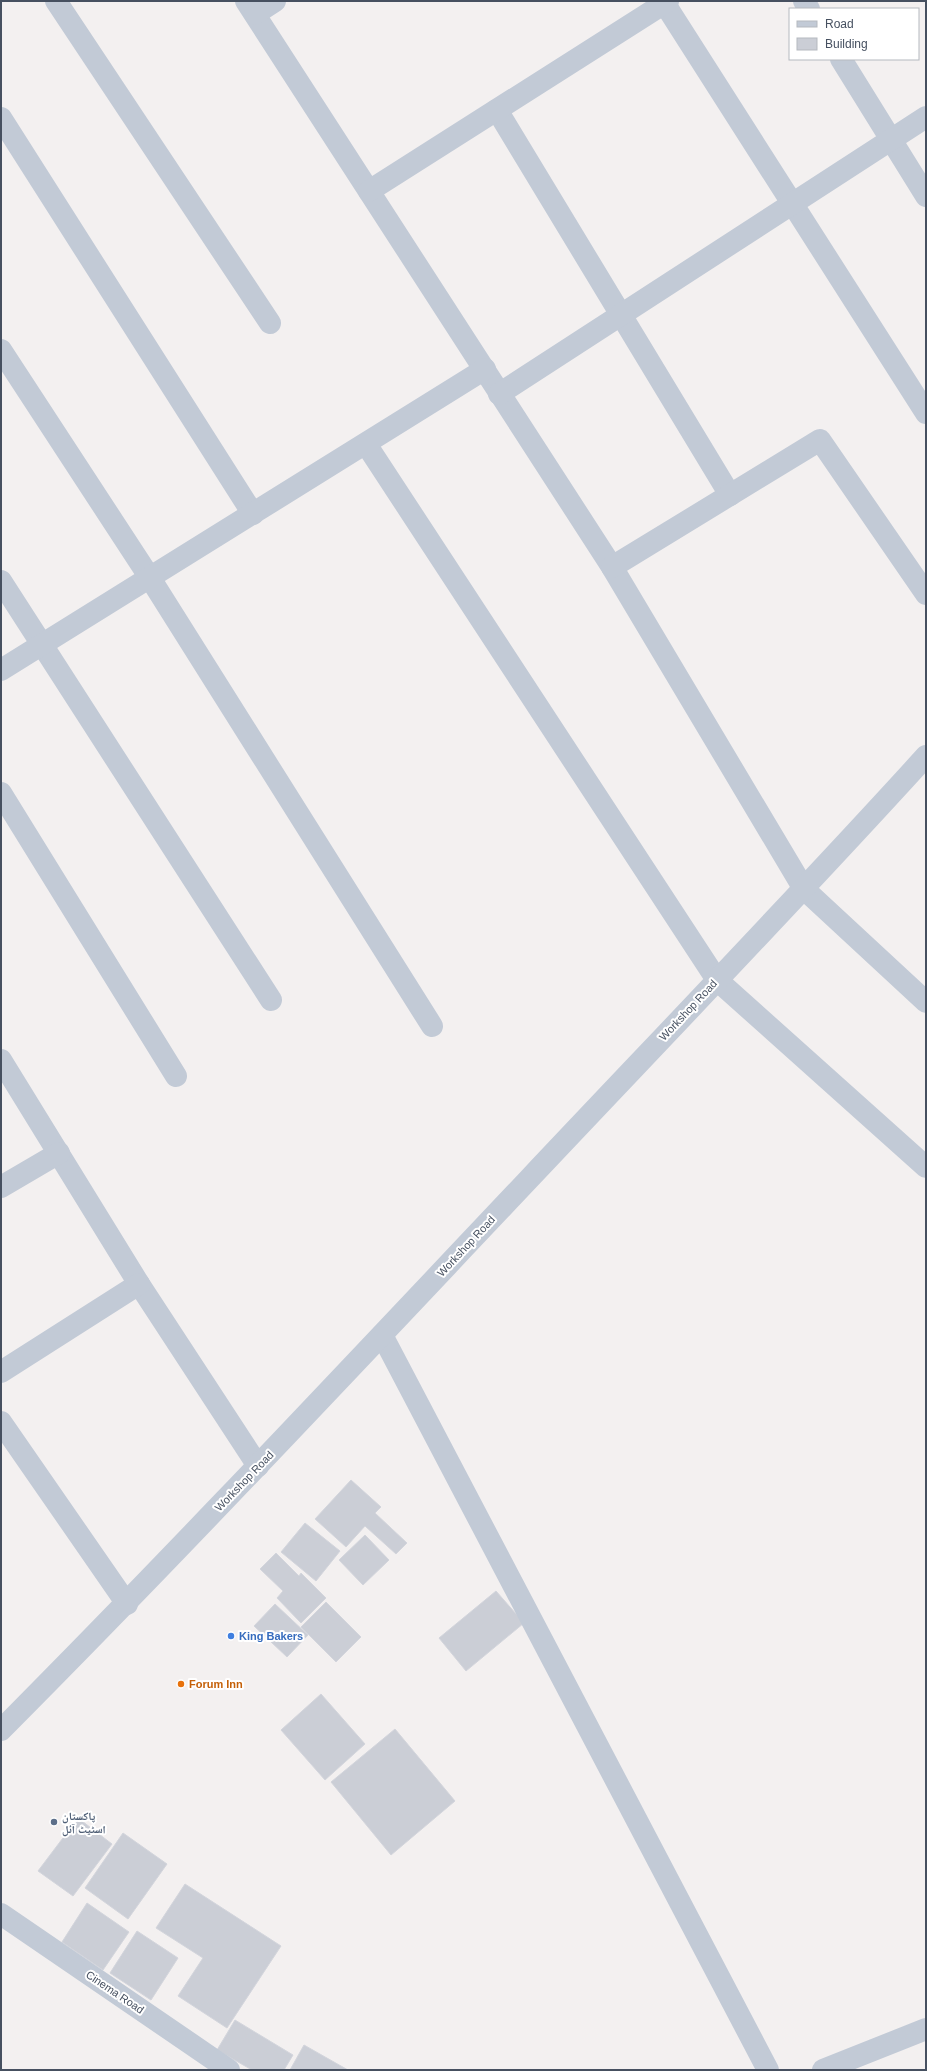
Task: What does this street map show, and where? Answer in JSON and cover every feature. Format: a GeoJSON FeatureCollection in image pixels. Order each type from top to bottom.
{"type":"FeatureCollection","features":[{"type":"Feature","properties":{"kind":"street"},"geometry":{"type":"LineString","coordinates":[[56,1],[270,323]]}},
{"type":"Feature","properties":{"kind":"street"},"geometry":{"type":"LineString","coordinates":[[275,1],[250,8],[612,567],[804,888],[926,1002]]}},
{"type":"Feature","properties":{"kind":"street"},"geometry":{"type":"LineString","coordinates":[[369,191],[665,2],[792,204],[926,412]]}},
{"type":"Feature","properties":{"kind":"street"},"geometry":{"type":"LineString","coordinates":[[841,60],[926,196]]}},
{"type":"Feature","properties":{"kind":"street"},"geometry":{"type":"LineString","coordinates":[[497,110],[730,494]]}},
{"type":"Feature","properties":{"kind":"street"},"geometry":{"type":"LineString","coordinates":[[499,394],[926,117]]}},
{"type":"Feature","properties":{"kind":"street"},"geometry":{"type":"LineString","coordinates":[[1,118],[253,514]]}},
{"type":"Feature","properties":{"kind":"street"},"geometry":{"type":"LineString","coordinates":[[1,350],[150,578],[432,1026]]}},
{"type":"Feature","properties":{"kind":"street"},"geometry":{"type":"LineString","coordinates":[[1,670],[485,370]]}},
{"type":"Feature","properties":{"kind":"street"},"geometry":{"type":"LineString","coordinates":[[612,567],[820,440],[926,594]]}},
{"type":"Feature","properties":{"kind":"street"},"geometry":{"type":"LineString","coordinates":[[366,444],[717,980],[926,1167]]}},
{"type":"Feature","properties":{"kind":"street"},"geometry":{"type":"LineString","coordinates":[[1,581],[271,1000]]}},
{"type":"Feature","properties":{"kind":"street","name":"Workshop Road"},"geometry":{"type":"LineString","coordinates":[[1,1730],[127,1604],[804,888],[926,756]]}},
{"type":"Feature","properties":{"kind":"street"},"geometry":{"type":"LineString","coordinates":[[1,793],[176,1076]]}},
{"type":"Feature","properties":{"kind":"street"},"geometry":{"type":"LineString","coordinates":[[1,1060],[139,1284],[258,1466]]}},
{"type":"Feature","properties":{"kind":"street"},"geometry":{"type":"LineString","coordinates":[[1,1187],[59,1153]]}},
{"type":"Feature","properties":{"kind":"street"},"geometry":{"type":"LineString","coordinates":[[1,1372],[139,1284]]}},
{"type":"Feature","properties":{"kind":"street"},"geometry":{"type":"LineString","coordinates":[[382,1335],[768,2070]]}},
{"type":"Feature","properties":{"kind":"street"},"geometry":{"type":"LineString","coordinates":[[1,1422],[127,1604]]}},
{"type":"Feature","properties":{"kind":"street","name":"Cinema Road"},"geometry":{"type":"LineString","coordinates":[[1,1914],[230,2070]]}},
{"type":"Feature","properties":{"kind":"street"},"geometry":{"type":"LineString","coordinates":[[823,2070],[926,2029]]}},
{"type":"Feature","properties":{"kind":"building"},"geometry":{"type":"Polygon","coordinates":[[[351,1480],[381,1507],[375,1513],[407,1543],[396,1554],[365,1526],[346,1547],[315,1519],[351,1480]]]}},
{"type":"Feature","properties":{"kind":"building"},"geometry":{"type":"Polygon","coordinates":[[[305,1523],[340,1551],[316,1581],[281,1552],[305,1523]]]}},
{"type":"Feature","properties":{"kind":"building"},"geometry":{"type":"Polygon","coordinates":[[[365,1535],[389,1560],[363,1585],[339,1560],[365,1535]]]}},
{"type":"Feature","properties":{"kind":"building"},"geometry":{"type":"Polygon","coordinates":[[[276,1553],[299,1576],[301,1573],[326,1598],[301,1623],[277,1598],[283,1591],[260,1569],[276,1553]]]}},
{"type":"Feature","properties":{"kind":"building"},"geometry":{"type":"Polygon","coordinates":[[[496,1591],[524,1623],[466,1671],[439,1638],[496,1591]]]}},
{"type":"Feature","properties":{"kind":"building"},"geometry":{"type":"Polygon","coordinates":[[[326,1602],[361,1637],[336,1662],[301,1627],[326,1602]]]}},
{"type":"Feature","properties":{"kind":"building"},"geometry":{"type":"Polygon","coordinates":[[[275,1604],[308,1635],[287,1657],[254,1626],[275,1604]]]}},
{"type":"Feature","properties":{"kind":"building"},"geometry":{"type":"Polygon","coordinates":[[[321,1694],[365,1744],[325,1780],[281,1730],[321,1694]]]}},
{"type":"Feature","properties":{"kind":"building"},"geometry":{"type":"Polygon","coordinates":[[[395,1729],[455,1801],[391,1855],[331,1782],[395,1729]]]}},
{"type":"Feature","properties":{"kind":"building"},"geometry":{"type":"Polygon","coordinates":[[[78,1818],[112,1844],[73,1896],[38,1871],[78,1818]]]}},
{"type":"Feature","properties":{"kind":"building"},"geometry":{"type":"Polygon","coordinates":[[[123,1833],[167,1864],[128,1919],[85,1888],[123,1833]]]}},
{"type":"Feature","properties":{"kind":"building"},"geometry":{"type":"Polygon","coordinates":[[[185,1884],[281,1946],[227,2028],[178,1996],[203,1958],[156,1928],[185,1884]]]}},
{"type":"Feature","properties":{"kind":"building"},"geometry":{"type":"Polygon","coordinates":[[[87,1903],[129,1932],[103,1970],[62,1942],[87,1903]]]}},
{"type":"Feature","properties":{"kind":"building"},"geometry":{"type":"Polygon","coordinates":[[[137,1931],[178,1958],[151,2000],[110,1973],[137,1931]]]}},
{"type":"Feature","properties":{"kind":"building"},"geometry":{"type":"Polygon","coordinates":[[[235,2020],[293,2055],[284,2070],[252,2070],[217,2050],[235,2020]]]}},
{"type":"Feature","properties":{"kind":"building"},"geometry":{"type":"Polygon","coordinates":[[[304,2045],[348,2070],[290,2070],[304,2045]]]}},
{"type":"Feature","properties":{"kind":"place","name":"King Bakers"},"geometry":{"type":"Point","coordinates":[231,1636]}},
{"type":"Feature","properties":{"kind":"place","name":"Forum Inn"},"geometry":{"type":"Point","coordinates":[181,1684]}},
{"type":"Feature","properties":{"kind":"place","name":"پاکستان اسٹیٹ آئل"},"geometry":{"type":"Point","coordinates":[54,1822]}}]}
